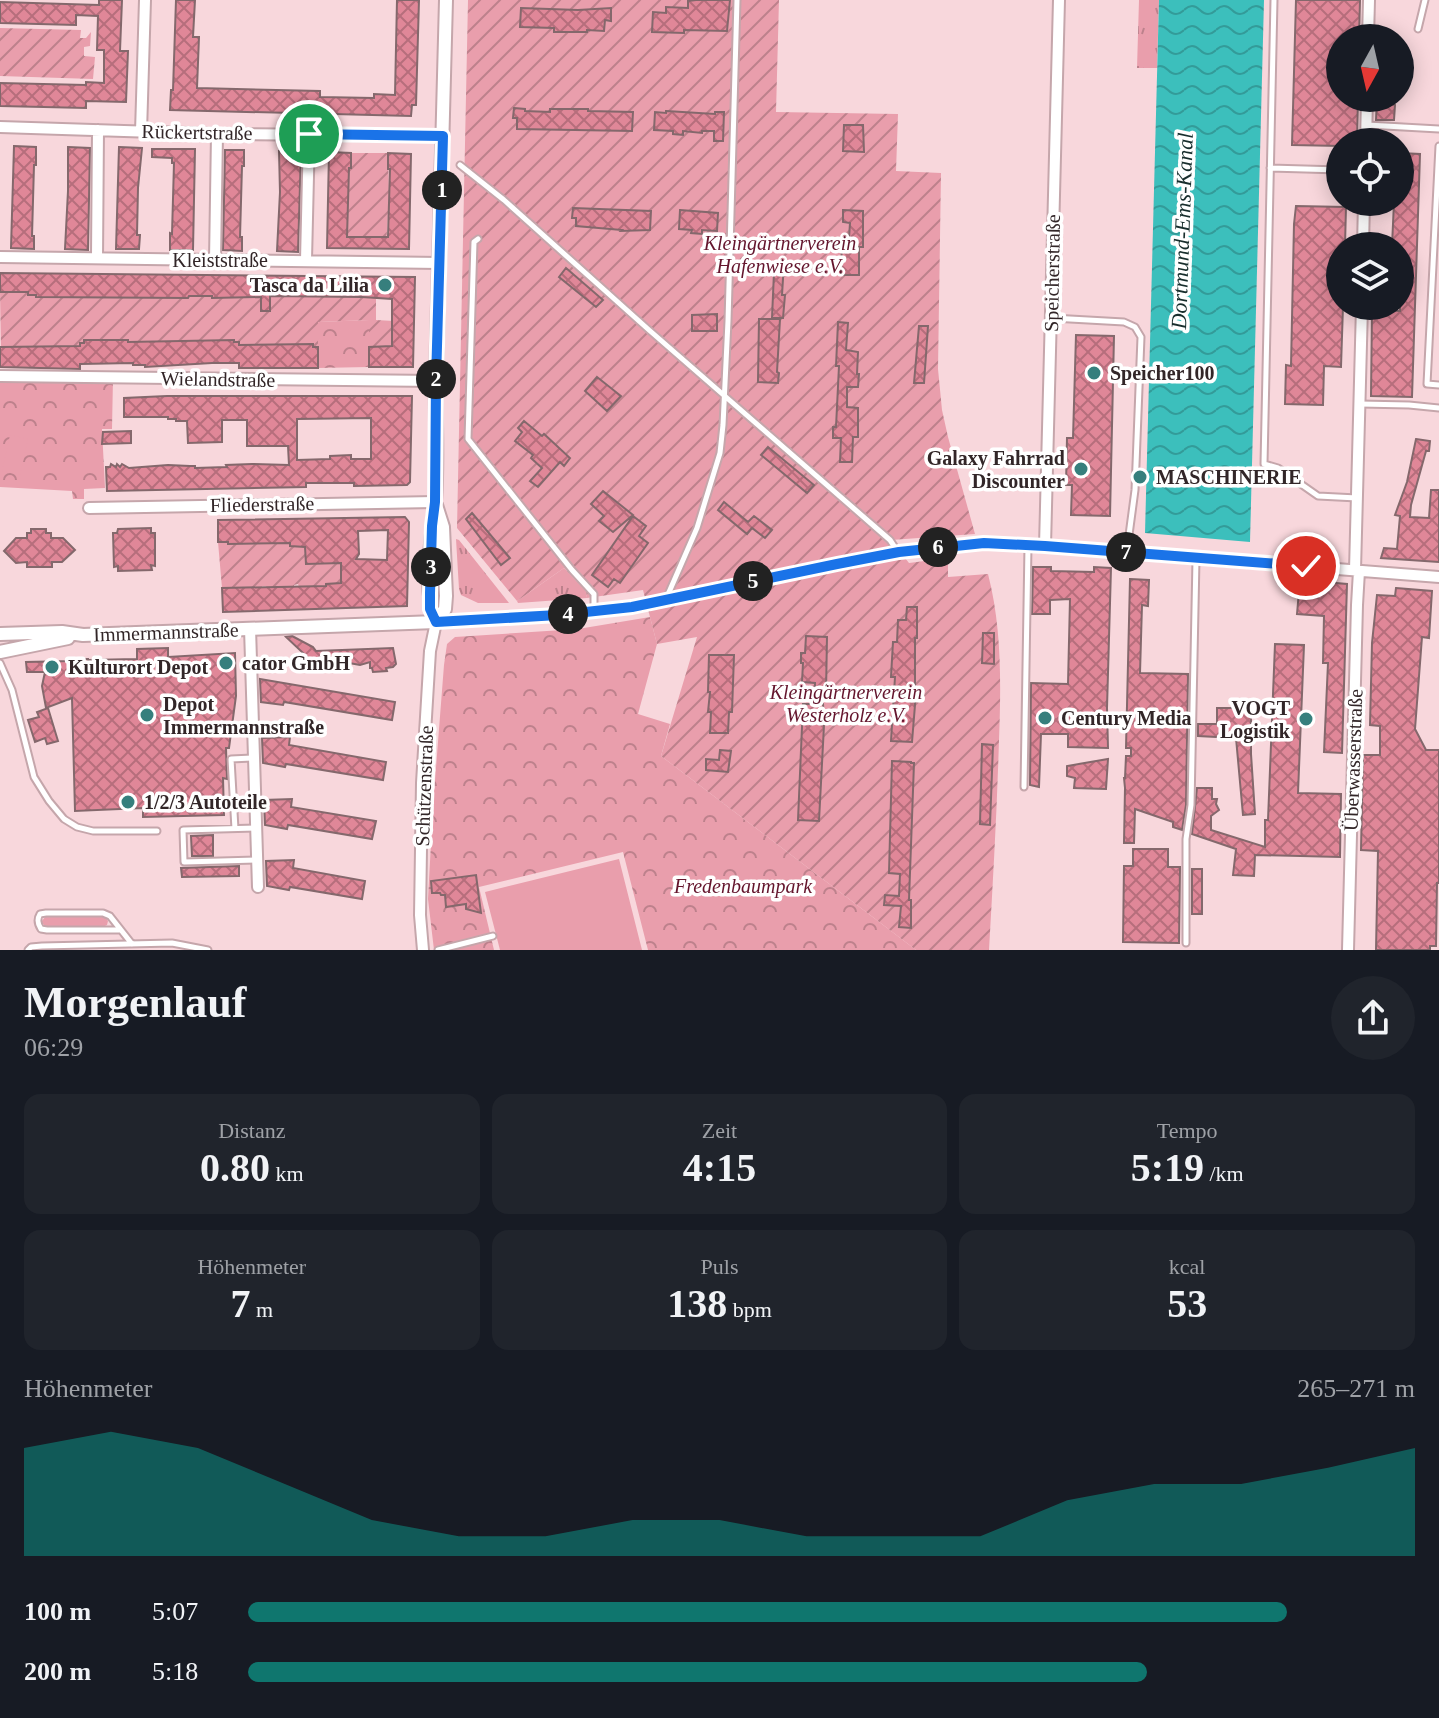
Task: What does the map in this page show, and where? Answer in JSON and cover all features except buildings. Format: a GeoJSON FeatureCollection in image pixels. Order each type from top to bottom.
{"type":"FeatureCollection","features":[{"type":"Feature","properties":{"kind":"street"},"geometry":{"type":"LineString","coordinates":[[141,132],[145,0]]}},
{"type":"Feature","properties":{"kind":"street","name":"Schützenstraße"},"geometry":{"type":"LineString","coordinates":[[423,950],[420,915],[422,783],[430,651],[436,622],[445,609],[446,596],[443,527],[435,502],[446,0]]}},
{"type":"Feature","properties":{"kind":"street","name":"Speicherstraße"},"geometry":{"type":"LineString","coordinates":[[1045,546],[1059,0]]}},
{"type":"Feature","properties":{"kind":"street"},"geometry":{"type":"LineString","coordinates":[[1368,24],[1369,0]]}},
{"type":"Feature","properties":{"kind":"street"},"geometry":{"type":"LineString","coordinates":[[1366,112],[1366,125]]}},
{"type":"Feature","properties":{"kind":"street","name":"Rückertstraße"},"geometry":{"type":"LineString","coordinates":[[0,127],[217,134],[443,136]]}},
{"type":"Feature","properties":{"kind":"street"},"geometry":{"type":"LineString","coordinates":[[97,258],[98,130]]}},
{"type":"Feature","properties":{"kind":"street"},"geometry":{"type":"LineString","coordinates":[[215,260],[217,134]]}},
{"type":"Feature","properties":{"kind":"street"},"geometry":{"type":"LineString","coordinates":[[306,260],[309,134]]}},
{"type":"Feature","properties":{"kind":"street","name":"Kleiststraße"},"geometry":{"type":"LineString","coordinates":[[0,257],[440,263]]}},
{"type":"Feature","properties":{"kind":"street","name":"Überwasserstraße"},"geometry":{"type":"LineString","coordinates":[[1348,950],[1362,320]]}},
{"type":"Feature","properties":{"kind":"street","name":"Wielandstraße"},"geometry":{"type":"LineString","coordinates":[[0,376],[436,381]]}},
{"type":"Feature","properties":{"kind":"street","name":"Fliederstraße"},"geometry":{"type":"LineString","coordinates":[[89,508],[435,502]]}},
{"type":"Feature","properties":{"kind":"street"},"geometry":{"type":"LineString","coordinates":[[436,622],[632,607],[899,552],[984,543],[1439,577]]}},
{"type":"Feature","properties":{"kind":"street","name":"Immermannstraße"},"geometry":{"type":"LineString","coordinates":[[0,652],[83,635],[436,622]]}},
{"type":"Feature","properties":{"kind":"street","name":"Immermannstraße"},"geometry":{"type":"LineString","coordinates":[[250,628],[258,887]]}},
{"type":"Feature","properties":{"kind":"street","name":"Immermannstraße"},"geometry":{"type":"LineString","coordinates":[[0,634],[62,632],[83,635]]}},
{"type":"Feature","properties":{"kind":"lane"},"geometry":{"type":"LineString","coordinates":[[666,599],[697,528],[720,453],[726,396],[737,0]]}},
{"type":"Feature","properties":{"kind":"lane"},"geometry":{"type":"LineString","coordinates":[[1274,0],[1264,464],[1278,468],[1318,496],[1357,498]]}},
{"type":"Feature","properties":{"kind":"lane"},"geometry":{"type":"LineString","coordinates":[[1418,29],[1425,0]]}},
{"type":"Feature","properties":{"kind":"lane"},"geometry":{"type":"LineString","coordinates":[[1366,125],[1439,129]]}},
{"type":"Feature","properties":{"kind":"lane"},"geometry":{"type":"LineString","coordinates":[[1439,146],[1427,384],[1439,385]]}},
{"type":"Feature","properties":{"kind":"lane"},"geometry":{"type":"LineString","coordinates":[[460,165],[504,200],[890,540],[899,552]]}},
{"type":"Feature","properties":{"kind":"lane"},"geometry":{"type":"LineString","coordinates":[[1270,168],[1326,170]]}},
{"type":"Feature","properties":{"kind":"lane"},"geometry":{"type":"LineString","coordinates":[[478,239],[474,242],[468,439],[594,594],[594,612]]}},
{"type":"Feature","properties":{"kind":"lane"},"geometry":{"type":"LineString","coordinates":[[1051,318],[1124,322],[1135,327],[1141,337],[1135,490],[1129,535]]}},
{"type":"Feature","properties":{"kind":"lane"},"geometry":{"type":"LineString","coordinates":[[1360,404],[1439,408]]}},
{"type":"Feature","properties":{"kind":"lane"},"geometry":{"type":"LineString","coordinates":[[1024,787],[1028,545]]}},
{"type":"Feature","properties":{"kind":"lane"},"geometry":{"type":"LineString","coordinates":[[1186,943],[1186,839],[1191,805],[1197,558]]}},
{"type":"Feature","properties":{"kind":"lane"},"geometry":{"type":"LineString","coordinates":[[0,663],[12,690],[34,777],[64,819],[77,827],[93,831],[157,831]]}},
{"type":"Feature","properties":{"kind":"lane"},"geometry":{"type":"LineString","coordinates":[[235,829],[231,759],[254,758]]}},
{"type":"Feature","properties":{"kind":"lane"},"geometry":{"type":"LineString","coordinates":[[256,828],[183,830],[184,862],[258,860]]}},
{"type":"Feature","properties":{"kind":"lane"},"geometry":{"type":"LineString","coordinates":[[120,930],[47,930],[41,929],[37,918],[46,913],[103,913],[110,916],[132,944]]}},
{"type":"Feature","properties":{"kind":"lane"},"geometry":{"type":"LineString","coordinates":[[438,950],[493,936]]}},
{"type":"Feature","properties":{"kind":"lane"},"geometry":{"type":"LineString","coordinates":[[28,950],[42,946],[115,947],[172,943],[208,950]]}},
{"type":"Feature","properties":{"kind":"green space"},"geometry":{"type":"Polygon","coordinates":[[[468,0],[779,0],[776,112],[898,114],[896,171],[941,173],[938,369],[948,437],[975,534],[891,540],[909,563],[948,558],[948,577],[988,574],[993,594],[998,636],[1000,719],[989,950],[916,950],[661,756],[697,637],[657,644],[643,590],[587,598],[586,591],[564,568],[517,601],[457,528],[468,0]]]}},
{"type":"Feature","properties":{"kind":"green space"},"geometry":{"type":"Polygon","coordinates":[[[1139,0],[1159,0],[1157,68],[1137,68],[1139,0]]]}},
{"type":"Feature","properties":{"kind":"green space"},"geometry":{"type":"Polygon","coordinates":[[[0,28],[81,30],[80,38],[86,38],[91,32],[90,46],[84,47],[84,56],[95,57],[93,79],[0,76],[0,28]]]}},
{"type":"Feature","properties":{"kind":"green space"},"geometry":{"type":"Polygon","coordinates":[[[351,153],[388,153],[386,249],[374,249],[374,237],[363,237],[362,249],[349,248],[351,153]]]}},
{"type":"Feature","properties":{"kind":"green space"},"geometry":{"type":"Polygon","coordinates":[[[0,292],[101,298],[376,296],[376,320],[394,321],[392,352],[369,347],[369,320],[318,322],[318,347],[312,344],[239,347],[234,340],[128,343],[128,340],[80,343],[80,348],[33,346],[1,349],[0,292]]]}},
{"type":"Feature","properties":{"kind":"green space"},"geometry":{"type":"Polygon","coordinates":[[[369,320],[369,367],[318,368],[318,322],[369,320]]]}},
{"type":"Feature","properties":{"kind":"green space"},"geometry":{"type":"Polygon","coordinates":[[[0,377],[113,378],[112,429],[102,429],[105,488],[84,489],[84,499],[73,499],[72,491],[0,487],[0,377]]]}},
{"type":"Feature","properties":{"kind":"green space"},"geometry":{"type":"Polygon","coordinates":[[[10,435],[28,439],[20,475],[2,471],[10,435]]]}},
{"type":"Feature","properties":{"kind":"green space"},"geometry":{"type":"Polygon","coordinates":[[[456,539],[509,603],[478,603],[461,595],[456,539]]]}},
{"type":"Feature","properties":{"kind":"green space"},"geometry":{"type":"Polygon","coordinates":[[[262,541],[299,541],[341,563],[341,585],[222,588],[218,542],[262,544],[262,541]]]}},
{"type":"Feature","properties":{"kind":"green space"},"geometry":{"type":"Polygon","coordinates":[[[564,568],[586,591],[587,598],[518,603],[517,601],[564,568]]]}},
{"type":"Feature","properties":{"kind":"green space","name":"Fredenbaumpark"},"geometry":{"type":"Polygon","coordinates":[[[650,617],[657,644],[638,714],[670,724],[661,756],[916,950],[648,950],[623,852],[479,887],[494,950],[434,950],[428,899],[447,644],[455,637],[578,629],[650,617]]]}},
{"type":"Feature","properties":{"kind":"green space"},"geometry":{"type":"Polygon","coordinates":[[[619,859],[642,950],[500,950],[485,892],[619,859]]]}},
{"type":"Feature","properties":{"kind":"green space"},"geometry":{"type":"Polygon","coordinates":[[[46,916],[103,916],[108,921],[103,927],[46,927],[41,922],[46,916]]]}},
{"type":"Feature","properties":{"kind":"water","name":"Dortmund-Ems-Kanal"},"geometry":{"type":"Polygon","coordinates":[[[1159,0],[1264,0],[1250,542],[1145,533],[1159,0]]]}},
{"type":"Feature","properties":{"kind":"place","name":"Tasca da Lilia"},"geometry":{"type":"Point","coordinates":[385,285]}},
{"type":"Feature","properties":{"kind":"place","name":"Speicher100"},"geometry":{"type":"Point","coordinates":[1094,373]}},
{"type":"Feature","properties":{"kind":"place","name":"Galaxy Fahrrad Discounter"},"geometry":{"type":"Point","coordinates":[1081,469]}},
{"type":"Feature","properties":{"kind":"place","name":"MASCHINERIE"},"geometry":{"type":"Point","coordinates":[1140,477]}},
{"type":"Feature","properties":{"kind":"place","name":"cator GmbH"},"geometry":{"type":"Point","coordinates":[226,663]}},
{"type":"Feature","properties":{"kind":"place","name":"Kulturort Depot"},"geometry":{"type":"Point","coordinates":[52,667]}},
{"type":"Feature","properties":{"kind":"place","name":"Depot Immermannstraße"},"geometry":{"type":"Point","coordinates":[147,715]}},
{"type":"Feature","properties":{"kind":"place","name":"Century Media"},"geometry":{"type":"Point","coordinates":[1045,718]}},
{"type":"Feature","properties":{"kind":"place","name":"VOGT Logistik"},"geometry":{"type":"Point","coordinates":[1306,719]}},
{"type":"Feature","properties":{"kind":"place","name":"1/2/3 Autoteile"},"geometry":{"type":"Point","coordinates":[128,802]}},
{"type":"Feature","properties":{"kind":"route"},"geometry":{"type":"LineString","coordinates":[[309,134],[443,136],[435,502],[430,593],[430,609],[436,622],[632,607],[899,552],[984,543],[1306,566]]}},
{"type":"Feature","properties":{"kind":"park label","name":"Kleingärtnerverein Hafenwiese e.V."},"geometry":{"type":"Point","coordinates":[780,254]}},
{"type":"Feature","properties":{"kind":"park label","name":"Kleingärtnerverein Westerholz e.V."},"geometry":{"type":"Point","coordinates":[846,704]}}]}
